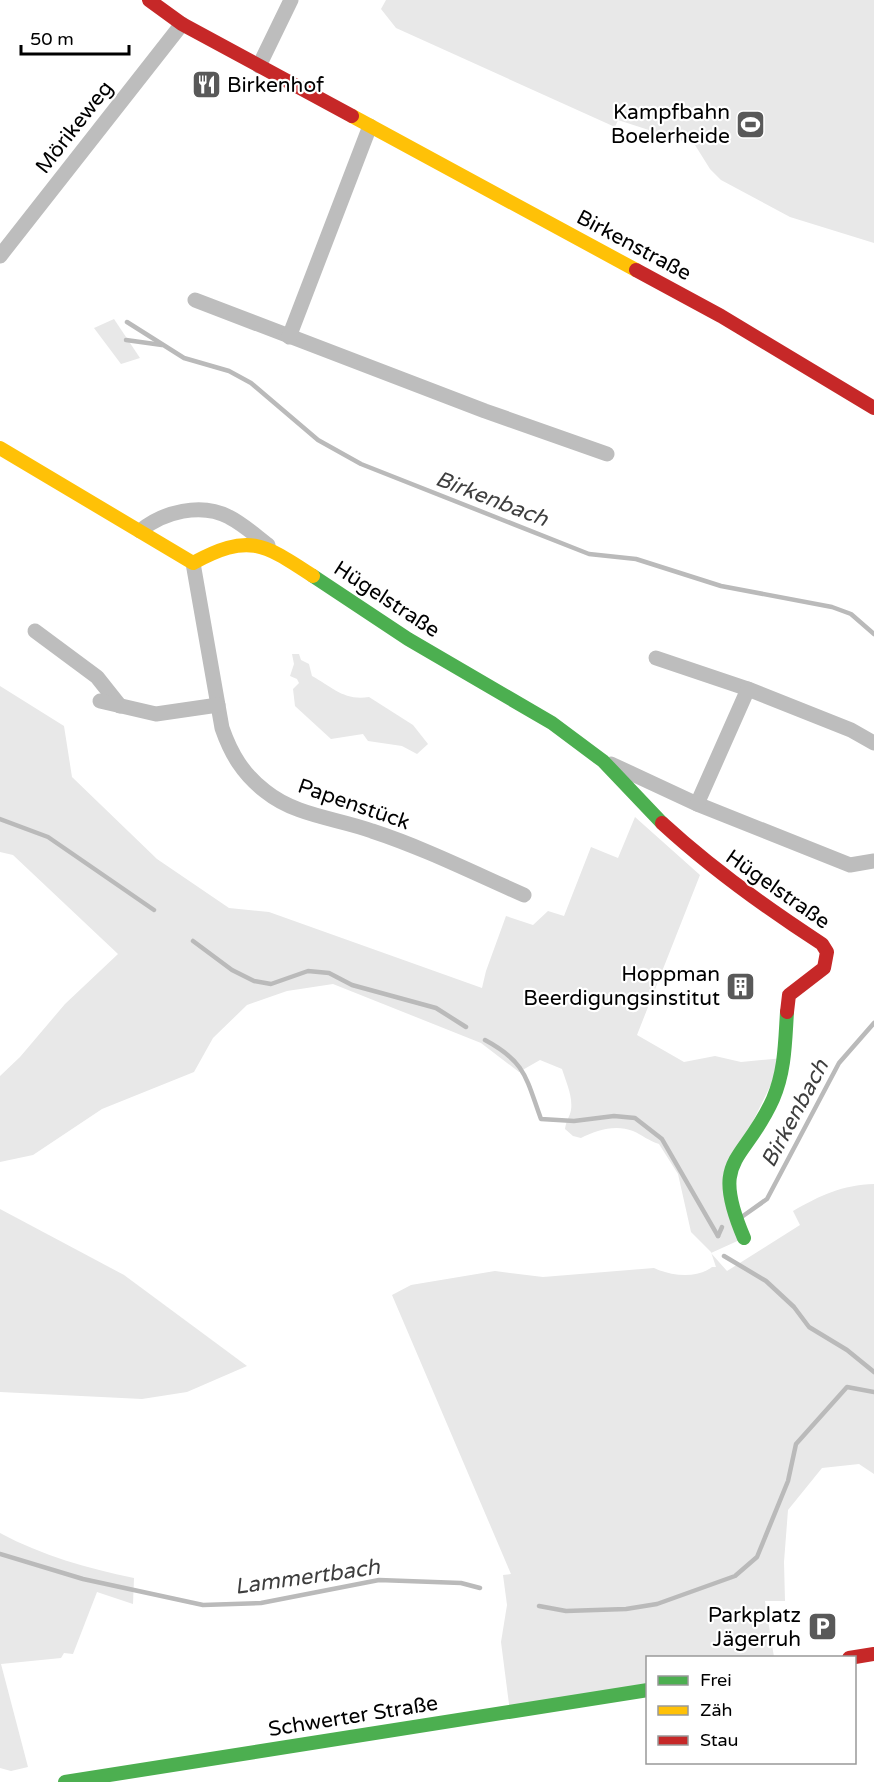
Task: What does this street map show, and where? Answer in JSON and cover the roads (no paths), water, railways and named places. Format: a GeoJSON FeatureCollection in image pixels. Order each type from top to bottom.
{"type":"FeatureCollection","features":[{"type":"Feature","properties":{"kind":"street","name":"Birkenstraße"},"geometry":{"type":"LineString","coordinates":[[149,0],[182,24],[721,316],[874,408]]}},
{"type":"Feature","properties":{"kind":"street"},"geometry":{"type":"LineString","coordinates":[[259,66],[291,0]]}},
{"type":"Feature","properties":{"kind":"street","name":"Mörikeweg"},"geometry":{"type":"LineString","coordinates":[[0,256],[182,24]]}},
{"type":"Feature","properties":{"kind":"street"},"geometry":{"type":"LineString","coordinates":[[289,337],[370,126]]}},
{"type":"Feature","properties":{"kind":"street"},"geometry":{"type":"LineString","coordinates":[[195,300],[289,337],[608,454]]}},
{"type":"Feature","properties":{"kind":"street"},"geometry":{"type":"LineString","coordinates":[[0,448],[194,563]]}},
{"type":"Feature","properties":{"kind":"street","name":"Hügelstraße"},"geometry":{"type":"LineString","coordinates":[[140,531],[162,517],[193,509],[228,516],[271,548],[408,639],[552,723],[603,761],[651,813],[701,859],[750,897],[813,936],[827,952],[824,968],[813,979],[794,988],[789,995],[784,1058],[779,1084],[773,1100],[759,1123],[741,1144],[731,1166],[728,1202],[744,1238]]}},
{"type":"Feature","properties":{"kind":"street","name":"Hügelstraße"},"geometry":{"type":"LineString","coordinates":[[194,563],[224,546],[246,542],[271,548]]}},
{"type":"Feature","properties":{"kind":"street","name":"Papenstück"},"geometry":{"type":"LineString","coordinates":[[194,563],[222,728],[231,754],[247,776],[266,792],[292,808],[372,830],[524,895]]}},
{"type":"Feature","properties":{"kind":"street"},"geometry":{"type":"LineString","coordinates":[[34,631],[97,677],[120,706]]}},
{"type":"Feature","properties":{"kind":"street"},"geometry":{"type":"LineString","coordinates":[[656,658],[748,690],[851,730],[874,743]]}},
{"type":"Feature","properties":{"kind":"street"},"geometry":{"type":"LineString","coordinates":[[697,804],[748,690]]}},
{"type":"Feature","properties":{"kind":"street"},"geometry":{"type":"LineString","coordinates":[[100,701],[156,714],[218,705]]}},
{"type":"Feature","properties":{"kind":"street","name":"Hügelstraße"},"geometry":{"type":"LineString","coordinates":[[603,761],[697,804],[850,865],[874,861]]}},
{"type":"Feature","properties":{"kind":"street"},"geometry":{"type":"LineString","coordinates":[[856,1657],[874,1654]]}},
{"type":"Feature","properties":{"kind":"street","name":"Schwerter Straße"},"geometry":{"type":"LineString","coordinates":[[65,1782],[646,1689]]}},
{"type":"Feature","properties":{"kind":"waterway","name":"Birkenbach"},"geometry":{"type":"LineString","coordinates":[[127,322],[184,358],[229,371],[251,383],[318,440],[361,464],[589,554],[636,559],[721,586],[832,607],[851,614],[874,634]]}},
{"type":"Feature","properties":{"kind":"waterway"},"geometry":{"type":"LineString","coordinates":[[126,340],[162,345]]}},
{"type":"Feature","properties":{"kind":"waterway"},"geometry":{"type":"LineString","coordinates":[[0,819],[48,837],[154,910]]}},
{"type":"Feature","properties":{"kind":"waterway"},"geometry":{"type":"LineString","coordinates":[[193,941],[232,970],[254,981],[271,984],[308,971],[329,973],[352,985],[436,1008],[466,1027]]}},
{"type":"Feature","properties":{"kind":"waterway","name":"Birkenbach"},"geometry":{"type":"LineString","coordinates":[[743,1216],[767,1199],[839,1063],[874,1023]]}},
{"type":"Feature","properties":{"kind":"waterway"},"geometry":{"type":"LineString","coordinates":[[485,1040],[509,1056],[523,1072],[541,1119],[574,1121],[614,1116],[635,1118],[662,1139],[718,1236]]}},
{"type":"Feature","properties":{"kind":"waterway","name":"Birkenbach"},"geometry":{"type":"LineString","coordinates":[[718,1236],[722,1227]]}},
{"type":"Feature","properties":{"kind":"waterway"},"geometry":{"type":"LineString","coordinates":[[724,1256],[766,1281],[794,1307],[809,1327],[847,1350],[874,1372]]}},
{"type":"Feature","properties":{"kind":"waterway","name":"Lammertbach"},"geometry":{"type":"LineString","coordinates":[[539,1606],[566,1611],[626,1609],[657,1604],[735,1576],[757,1557],[788,1481],[796,1444],[847,1387],[874,1392]]}},
{"type":"Feature","properties":{"kind":"waterway","name":"Lammertbach"},"geometry":{"type":"LineString","coordinates":[[0,1554],[83,1579],[203,1605],[261,1603],[379,1580],[461,1583],[480,1588]]}},
{"type":"Feature","properties":{"kind":"place","name":"Birkenhof"},"geometry":{"type":"Point","coordinates":[206,85]}},
{"type":"Feature","properties":{"kind":"place","name":"Kampfbahn Boelerheide"},"geometry":{"type":"Point","coordinates":[751,124]}},
{"type":"Feature","properties":{"kind":"place","name":"Hoppman Beerdigungsinstitut"},"geometry":{"type":"Point","coordinates":[741,986]}},
{"type":"Feature","properties":{"kind":"place","name":"Parkplatz Jägerruh"},"geometry":{"type":"Point","coordinates":[822,1627]}}]}
